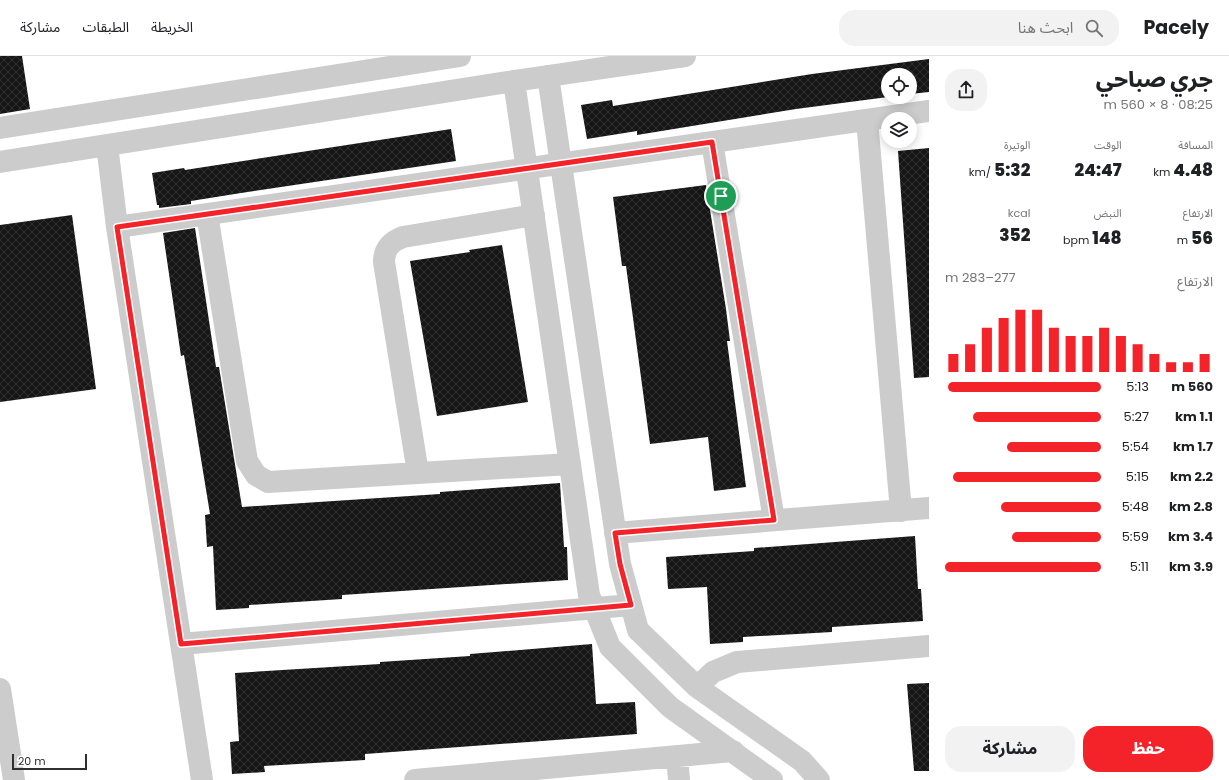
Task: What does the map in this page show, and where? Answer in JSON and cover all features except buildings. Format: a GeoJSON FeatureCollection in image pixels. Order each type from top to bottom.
{"type":"FeatureCollection","features":[{"type":"Feature","properties":{"kind":"street"},"geometry":{"type":"LineString","coordinates":[[0,128],[460,56]]}},
{"type":"Feature","properties":{"kind":"street"},"geometry":{"type":"LineString","coordinates":[[0,162],[514,81],[685,56]]}},
{"type":"Feature","properties":{"kind":"street"},"geometry":{"type":"LineString","coordinates":[[548,76],[620,564],[638,630],[697,687],[802,761],[819,780]]}},
{"type":"Feature","properties":{"kind":"street"},"geometry":{"type":"LineString","coordinates":[[514,81],[589,595],[610,647],[670,707],[772,780]]}},
{"type":"Feature","properties":{"kind":"street"},"geometry":{"type":"LineString","coordinates":[[117,227],[929,111]]}},
{"type":"Feature","properties":{"kind":"street"},"geometry":{"type":"LineString","coordinates":[[867,120],[901,511]]}},
{"type":"Feature","properties":{"kind":"street"},"geometry":{"type":"LineString","coordinates":[[712,142],[774,520]]}},
{"type":"Feature","properties":{"kind":"street"},"geometry":{"type":"LineString","coordinates":[[107,145],[117,227],[202,780]]}},
{"type":"Feature","properties":{"kind":"street"},"geometry":{"type":"LineString","coordinates":[[207,214],[247,461],[256,475],[268,482],[570,464]]}},
{"type":"Feature","properties":{"kind":"street"},"geometry":{"type":"LineString","coordinates":[[418,473],[384,262],[386,249],[396,240],[403,237],[534,215]]}},
{"type":"Feature","properties":{"kind":"street"},"geometry":{"type":"LineString","coordinates":[[615,533],[929,508]]}},
{"type":"Feature","properties":{"kind":"street"},"geometry":{"type":"LineString","coordinates":[[181,644],[631,605]]}},
{"type":"Feature","properties":{"kind":"street"},"geometry":{"type":"LineString","coordinates":[[697,687],[713,672],[737,662],[929,646]]}},
{"type":"Feature","properties":{"kind":"street"},"geometry":{"type":"LineString","coordinates":[[0,689],[14,780]]}},
{"type":"Feature","properties":{"kind":"street"},"geometry":{"type":"LineString","coordinates":[[415,780],[733,751]]}},
{"type":"Feature","properties":{"kind":"street"},"geometry":{"type":"LineString","coordinates":[[677,756],[679,780]]}},
{"type":"Feature","properties":{"kind":"route"},"geometry":{"type":"LineString","coordinates":[[712,142],[721,196],[774,520],[615,533],[620,564],[631,605],[181,644],[117,227],[712,142]]}}]}
